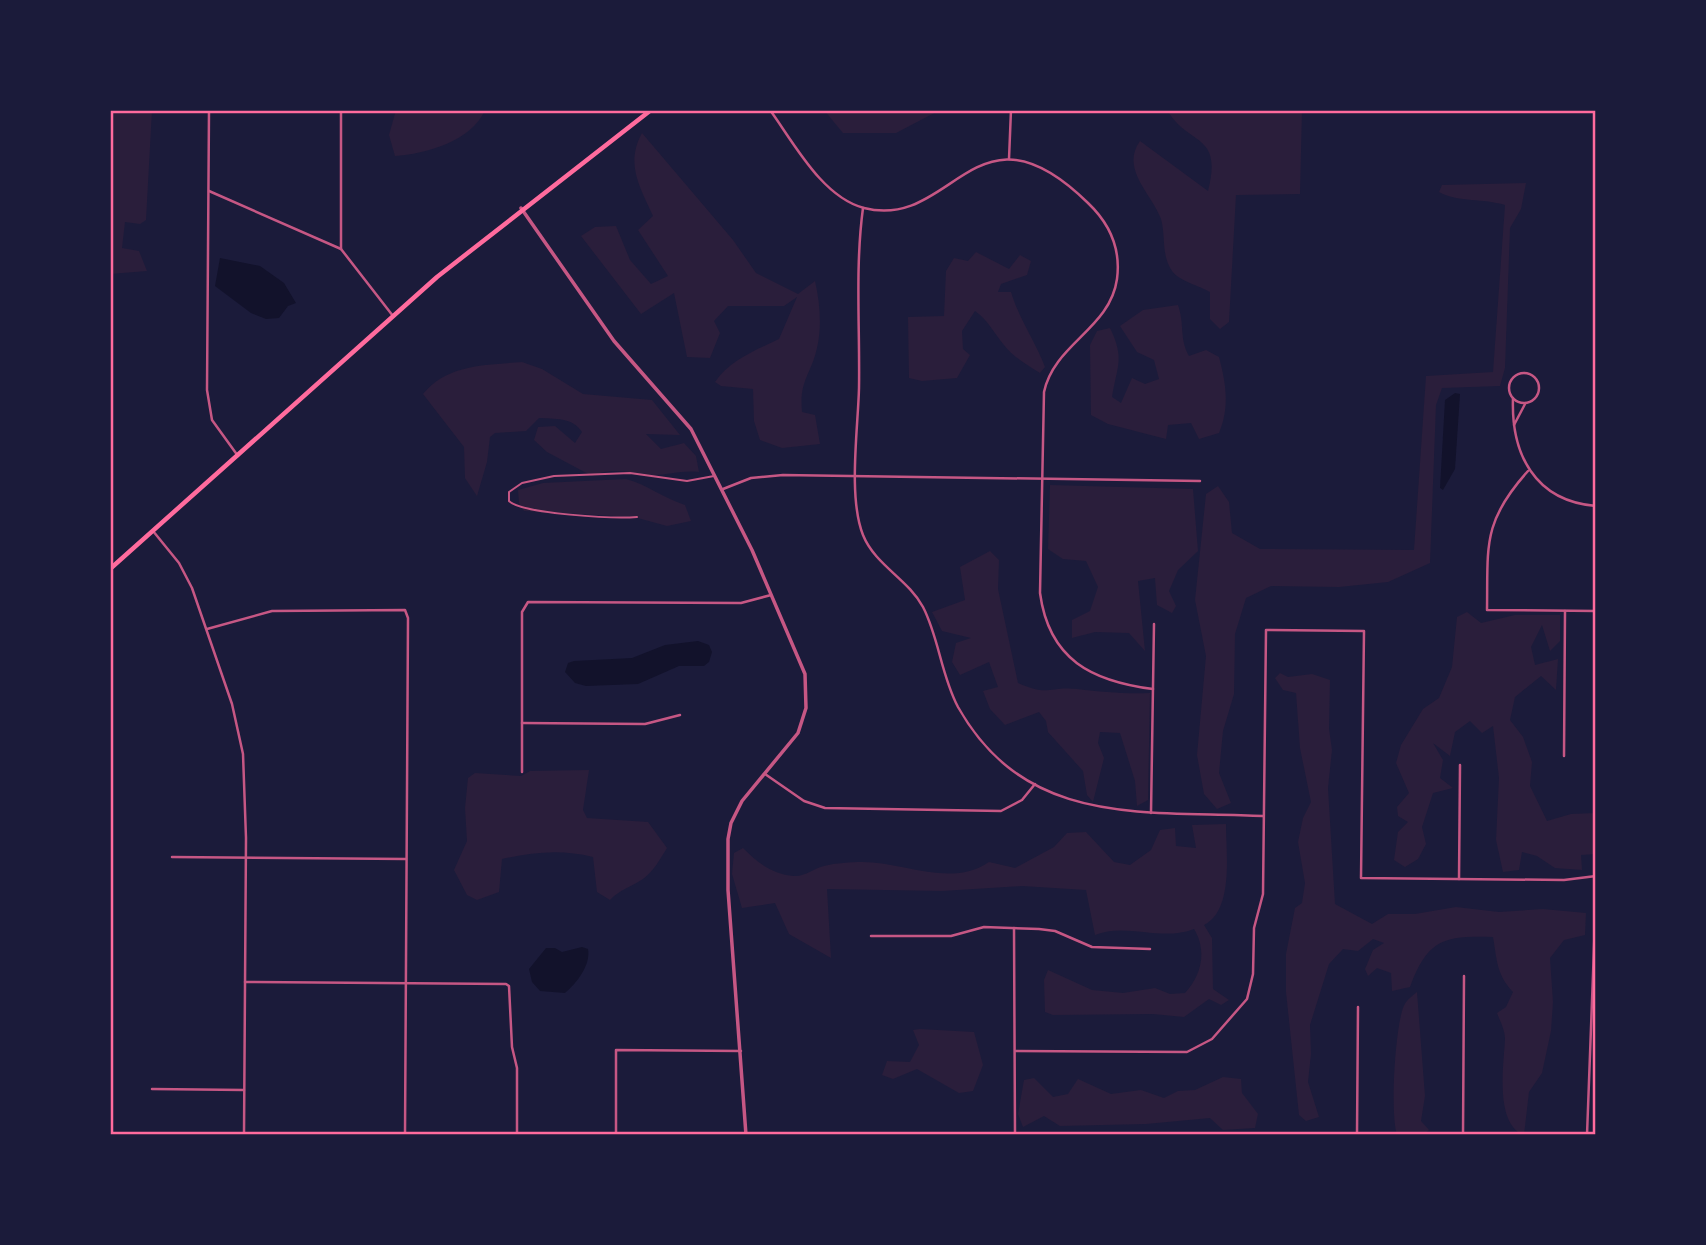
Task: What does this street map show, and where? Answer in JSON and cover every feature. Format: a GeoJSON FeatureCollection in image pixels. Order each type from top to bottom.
{"type":"FeatureCollection","features":[{"type":"Feature","properties":{"kind":"main road"},"geometry":{"type":"LineString","coordinates":[[110,569],[393,316],[521,208],[651,110]]}},
{"type":"Feature","properties":{"kind":"street"},"geometry":{"type":"LineString","coordinates":[[209,110],[208,403],[216,428],[238,456]]}},
{"type":"Feature","properties":{"kind":"street"},"geometry":{"type":"LineString","coordinates":[[341,110],[341,249],[354,270],[393,316]]}},
{"type":"Feature","properties":{"kind":"street"},"geometry":{"type":"LineString","coordinates":[[770,110],[823,180],[863,208],[886,209],[911,205],[973,168],[1009,160],[1026,162],[1049,171],[1096,210],[1110,231],[1117,256],[1117,281],[1106,311],[1057,362],[1046,383],[1041,478],[1040,593],[1053,635],[1068,656],[1094,676],[1111,682],[1153,689]]}},
{"type":"Feature","properties":{"kind":"street"},"geometry":{"type":"LineString","coordinates":[[1009,160],[1011,110]]}},
{"type":"Feature","properties":{"kind":"street"},"geometry":{"type":"LineString","coordinates":[[209,191],[341,249]]}},
{"type":"Feature","properties":{"kind":"street"},"geometry":{"type":"LineString","coordinates":[[521,208],[614,341],[681,416],[722,489],[773,594],[801,662],[807,699],[798,733],[736,810],[728,839],[728,890],[746,1135]]}},
{"type":"Feature","properties":{"kind":"street"},"geometry":{"type":"LineString","coordinates":[[863,208],[858,518],[864,539],[875,555],[910,588],[921,604],[947,683],[959,708],[990,750],[1035,784],[1093,807],[1151,813],[1264,816]]}},
{"type":"Feature","properties":{"kind":"street"},"geometry":{"type":"LineString","coordinates":[[1512,428],[1526,402],[1535,398],[1538,390],[1536,380],[1529,374],[1519,374],[1511,380],[1509,390],[1513,398],[1512,428],[1528,471],[1557,494],[1596,506]]}},
{"type":"Feature","properties":{"kind":"street"},"geometry":{"type":"LineString","coordinates":[[1513,398],[1526,402]]}},
{"type":"Feature","properties":{"kind":"street"},"geometry":{"type":"LineString","coordinates":[[1528,471],[1499,508],[1488,539],[1487,610],[1596,611]]}},
{"type":"Feature","properties":{"kind":"street"},"geometry":{"type":"LineString","coordinates":[[722,489],[746,479],[771,475],[1200,481]]}},
{"type":"Feature","properties":{"kind":"street"},"geometry":{"type":"LineString","coordinates":[[153,531],[186,575],[207,629],[239,729],[245,771],[244,1135]]}},
{"type":"Feature","properties":{"kind":"street"},"geometry":{"type":"LineString","coordinates":[[522,772],[522,612],[525,604],[533,601],[741,603],[773,594]]}},
{"type":"Feature","properties":{"kind":"street"},"geometry":{"type":"LineString","coordinates":[[207,629],[272,611],[405,610],[408,618],[405,1135]]}},
{"type":"Feature","properties":{"kind":"street"},"geometry":{"type":"LineString","coordinates":[[1563,756],[1565,611]]}},
{"type":"Feature","properties":{"kind":"street"},"geometry":{"type":"LineString","coordinates":[[1151,813],[1154,624]]}},
{"type":"Feature","properties":{"kind":"street"},"geometry":{"type":"LineString","coordinates":[[1016,1051],[1178,1054],[1199,1048],[1212,1039],[1244,1003],[1252,982],[1254,928],[1263,894],[1266,630],[1364,631],[1361,878],[1564,880],[1596,876]]}},
{"type":"Feature","properties":{"kind":"street"},"geometry":{"type":"LineString","coordinates":[[522,723],[645,724],[680,715]]}},
{"type":"Feature","properties":{"kind":"street"},"geometry":{"type":"LineString","coordinates":[[1459,879],[1460,765]]}},
{"type":"Feature","properties":{"kind":"street"},"geometry":{"type":"LineString","coordinates":[[765,774],[804,801],[837,809],[1001,811],[1022,800],[1035,784]]}},
{"type":"Feature","properties":{"kind":"street"},"geometry":{"type":"LineString","coordinates":[[172,857],[407,859]]}},
{"type":"Feature","properties":{"kind":"street"},"geometry":{"type":"LineString","coordinates":[[1587,1135],[1596,894]]}},
{"type":"Feature","properties":{"kind":"street"},"geometry":{"type":"LineString","coordinates":[[871,936],[951,936],[984,927],[1014,928],[1055,931],[1092,947],[1150,949]]}},
{"type":"Feature","properties":{"kind":"street"},"geometry":{"type":"LineString","coordinates":[[1014,928],[1015,1135]]}},
{"type":"Feature","properties":{"kind":"street"},"geometry":{"type":"LineString","coordinates":[[1463,1135],[1464,976]]}},
{"type":"Feature","properties":{"kind":"street"},"geometry":{"type":"LineString","coordinates":[[245,982],[509,986],[512,1047],[517,1068],[517,1135]]}},
{"type":"Feature","properties":{"kind":"street"},"geometry":{"type":"LineString","coordinates":[[1357,1135],[1358,1007]]}},
{"type":"Feature","properties":{"kind":"street"},"geometry":{"type":"LineString","coordinates":[[616,1135],[616,1050],[741,1051]]}},
{"type":"Feature","properties":{"kind":"street"},"geometry":{"type":"LineString","coordinates":[[152,1089],[244,1090]]}},
{"type":"Feature","properties":{"kind":"lane"},"geometry":{"type":"LineString","coordinates":[[637,517],[517,508],[509,501],[509,492],[522,483],[554,476],[630,473],[687,481],[715,475]]}},
{"type":"Feature","properties":{"kind":"shaded area"},"geometry":{"type":"Polygon","coordinates":[[[110,110],[152,110],[146,220],[140,224],[125,222],[122,248],[139,251],[147,271],[110,274],[110,110]]]}},
{"type":"Feature","properties":{"kind":"shaded area"},"geometry":{"type":"Polygon","coordinates":[[[396,110],[485,110],[479,121],[459,138],[433,149],[395,156],[389,135],[396,110]]]}},
{"type":"Feature","properties":{"kind":"shaded area"},"geometry":{"type":"Polygon","coordinates":[[[824,110],[940,110],[896,133],[843,133],[824,110]]]}},
{"type":"Feature","properties":{"kind":"shaded area"},"geometry":{"type":"Polygon","coordinates":[[[1167,110],[1302,110],[1300,194],[1236,195],[1229,322],[1220,329],[1210,319],[1210,292],[1179,278],[1172,271],[1165,252],[1161,219],[1135,171],[1135,151],[1140,141],[1208,191],[1211,159],[1207,149],[1176,122],[1167,110]]]}},
{"type":"Feature","properties":{"kind":"shaded area"},"geometry":{"type":"Polygon","coordinates":[[[642,133],[733,240],[756,273],[798,294],[815,281],[819,332],[815,357],[802,392],[802,412],[815,415],[820,444],[782,448],[760,440],[754,421],[753,389],[721,386],[715,382],[736,362],[779,339],[797,297],[784,306],[728,306],[714,321],[720,333],[710,358],[687,357],[674,293],[641,314],[581,236],[595,227],[616,226],[630,260],[651,284],[668,276],[638,230],[653,216],[636,175],[635,155],[642,133]]]}},
{"type":"Feature","properties":{"kind":"shaded area"},"geometry":{"type":"Polygon","coordinates":[[[1526,183],[1521,209],[1510,228],[1505,368],[1500,386],[1442,388],[1436,405],[1430,563],[1388,582],[1339,587],[1271,586],[1246,598],[1235,634],[1234,694],[1223,731],[1219,773],[1231,803],[1217,809],[1204,794],[1197,755],[1206,656],[1195,600],[1206,494],[1218,486],[1229,502],[1232,533],[1260,549],[1414,550],[1426,376],[1493,372],[1505,205],[1455,198],[1439,192],[1442,185],[1526,183]]]}},
{"type":"Feature","properties":{"kind":"shaded area"},"geometry":{"type":"Polygon","coordinates":[[[976,252],[1009,269],[1020,255],[1031,261],[1027,275],[1001,284],[998,292],[1011,292],[1045,367],[1040,373],[1016,357],[975,311],[962,331],[963,349],[970,355],[957,378],[922,381],[909,378],[908,317],[944,316],[946,271],[954,258],[968,261],[976,252]]]}},
{"type":"Feature","properties":{"kind":"shaded area"},"geometry":{"type":"Polygon","coordinates":[[[220,258],[260,266],[284,283],[296,303],[288,306],[279,318],[266,319],[251,313],[215,286],[220,258]]]}},
{"type":"Feature","properties":{"kind":"shaded area"},"geometry":{"type":"Polygon","coordinates":[[[1178,305],[1184,343],[1189,356],[1206,350],[1219,357],[1226,395],[1225,414],[1219,433],[1199,439],[1191,423],[1168,425],[1166,439],[1108,424],[1091,415],[1090,345],[1097,331],[1110,328],[1115,339],[1119,362],[1112,397],[1121,403],[1132,378],[1145,384],[1159,379],[1154,360],[1137,352],[1120,326],[1143,310],[1178,305]]]}},
{"type":"Feature","properties":{"kind":"shaded area"},"geometry":{"type":"Polygon","coordinates":[[[522,362],[542,369],[583,394],[652,400],[680,435],[646,434],[661,449],[684,443],[696,456],[699,472],[653,475],[616,471],[592,476],[547,452],[534,440],[538,427],[555,426],[575,443],[582,432],[578,427],[563,420],[539,418],[526,431],[495,433],[490,437],[487,462],[477,496],[465,478],[464,447],[423,394],[433,384],[455,371],[522,362]]]}},
{"type":"Feature","properties":{"kind":"shaded area"},"geometry":{"type":"Polygon","coordinates":[[[1455,393],[1460,394],[1455,469],[1443,490],[1440,488],[1445,400],[1455,393]]]}},
{"type":"Feature","properties":{"kind":"shaded area"},"geometry":{"type":"Polygon","coordinates":[[[626,479],[685,505],[691,521],[667,526],[634,517],[524,511],[519,503],[518,490],[543,483],[626,479]]]}},
{"type":"Feature","properties":{"kind":"shaded area"},"geometry":{"type":"Polygon","coordinates":[[[1050,485],[1193,489],[1198,551],[1178,570],[1169,591],[1176,606],[1172,613],[1157,605],[1155,578],[1138,581],[1145,651],[1129,633],[1095,632],[1072,638],[1072,620],[1090,611],[1098,587],[1086,561],[1063,559],[1048,549],[1050,485]]]}},
{"type":"Feature","properties":{"kind":"shaded area"},"geometry":{"type":"Polygon","coordinates":[[[990,551],[999,560],[998,589],[1018,683],[1043,690],[1068,688],[1150,693],[1148,800],[1137,806],[1135,781],[1120,733],[1100,732],[1098,743],[1104,758],[1093,802],[1087,795],[1083,771],[1048,732],[1046,721],[1039,712],[1005,725],[990,709],[983,691],[998,687],[989,662],[960,675],[952,662],[956,643],[971,638],[942,631],[932,612],[965,600],[960,567],[990,551]]]}},
{"type":"Feature","properties":{"kind":"shaded area"},"geometry":{"type":"Polygon","coordinates":[[[1467,612],[1481,623],[1515,615],[1560,615],[1560,641],[1550,651],[1542,625],[1531,647],[1535,665],[1558,659],[1556,690],[1541,676],[1515,697],[1510,720],[1523,737],[1532,762],[1530,786],[1547,821],[1571,814],[1596,813],[1596,854],[1581,855],[1582,870],[1555,868],[1537,856],[1522,852],[1519,870],[1503,872],[1496,840],[1499,778],[1493,726],[1482,733],[1470,721],[1455,732],[1450,756],[1433,743],[1443,760],[1440,778],[1453,788],[1433,793],[1422,827],[1426,844],[1418,859],[1405,867],[1394,860],[1398,832],[1408,822],[1398,816],[1397,807],[1409,793],[1396,763],[1401,745],[1423,709],[1439,698],[1452,667],[1457,617],[1467,612]]]}},
{"type":"Feature","properties":{"kind":"shaded area"},"geometry":{"type":"Polygon","coordinates":[[[698,641],[709,645],[712,652],[709,662],[704,666],[679,666],[638,684],[586,686],[575,683],[565,672],[568,663],[574,661],[632,658],[665,645],[698,641]]]}},
{"type":"Feature","properties":{"kind":"shaded area"},"geometry":{"type":"Polygon","coordinates":[[[1280,673],[1288,677],[1312,674],[1330,680],[1329,729],[1332,750],[1328,788],[1335,904],[1372,924],[1388,914],[1415,914],[1456,907],[1499,912],[1543,909],[1586,913],[1585,935],[1564,940],[1550,958],[1553,1002],[1551,1031],[1542,1073],[1529,1092],[1524,1135],[1515,1129],[1508,1119],[1505,1106],[1505,1036],[1497,1013],[1506,1007],[1513,992],[1500,972],[1493,937],[1450,939],[1440,943],[1424,958],[1410,987],[1392,991],[1391,973],[1377,968],[1368,976],[1365,969],[1373,950],[1384,943],[1373,939],[1358,951],[1343,949],[1329,964],[1310,1025],[1308,1082],[1319,1117],[1306,1121],[1299,1115],[1286,992],[1286,954],[1295,908],[1302,903],[1305,883],[1298,842],[1303,818],[1311,802],[1300,748],[1296,693],[1283,690],[1275,678],[1280,673]]]}},
{"type":"Feature","properties":{"kind":"shaded area"},"geometry":{"type":"Polygon","coordinates":[[[589,770],[583,810],[587,818],[648,822],[667,848],[650,872],[610,900],[597,892],[593,857],[559,852],[536,853],[502,859],[499,892],[477,900],[467,895],[454,870],[467,841],[465,808],[468,778],[475,773],[521,776],[530,771],[589,770]]]}},
{"type":"Feature","properties":{"kind":"shaded area"},"geometry":{"type":"Polygon","coordinates":[[[1226,824],[1227,865],[1224,894],[1214,918],[1204,925],[1212,938],[1213,989],[1229,1000],[1221,1005],[1209,999],[1184,1017],[1153,1014],[1053,1015],[1045,1012],[1044,980],[1048,970],[1092,990],[1123,993],[1155,988],[1170,994],[1185,993],[1199,970],[1200,945],[1194,929],[1169,934],[1119,930],[1095,935],[1086,890],[1022,886],[942,891],[827,889],[831,958],[789,934],[775,903],[742,908],[732,874],[734,853],[743,848],[766,867],[794,876],[824,866],[853,862],[943,873],[959,873],[989,862],[1015,868],[1054,847],[1067,833],[1086,832],[1114,862],[1130,865],[1151,850],[1160,830],[1175,828],[1176,846],[1196,848],[1192,825],[1226,824]]]}},
{"type":"Feature","properties":{"kind":"shaded area"},"geometry":{"type":"Polygon","coordinates":[[[582,947],[588,949],[585,967],[565,993],[540,991],[532,982],[529,969],[546,948],[555,948],[562,952],[582,947]]]}},
{"type":"Feature","properties":{"kind":"shaded area"},"geometry":{"type":"Polygon","coordinates":[[[1417,992],[1425,1096],[1421,1121],[1429,1130],[1423,1135],[1397,1135],[1394,1072],[1400,1019],[1404,1005],[1417,992]]]}},
{"type":"Feature","properties":{"kind":"shaded area"},"geometry":{"type":"Polygon","coordinates":[[[913,1030],[974,1032],[983,1065],[973,1091],[959,1093],[917,1069],[893,1079],[882,1075],[887,1061],[910,1062],[919,1045],[913,1030]]]}},
{"type":"Feature","properties":{"kind":"shaded area"},"geometry":{"type":"Polygon","coordinates":[[[1223,1077],[1241,1079],[1242,1093],[1258,1114],[1255,1128],[1223,1130],[1210,1118],[1146,1124],[1060,1126],[1044,1116],[1023,1127],[1018,1114],[1024,1080],[1034,1078],[1053,1097],[1068,1094],[1078,1079],[1111,1094],[1141,1090],[1164,1098],[1178,1091],[1195,1090],[1223,1077]]]}}]}
